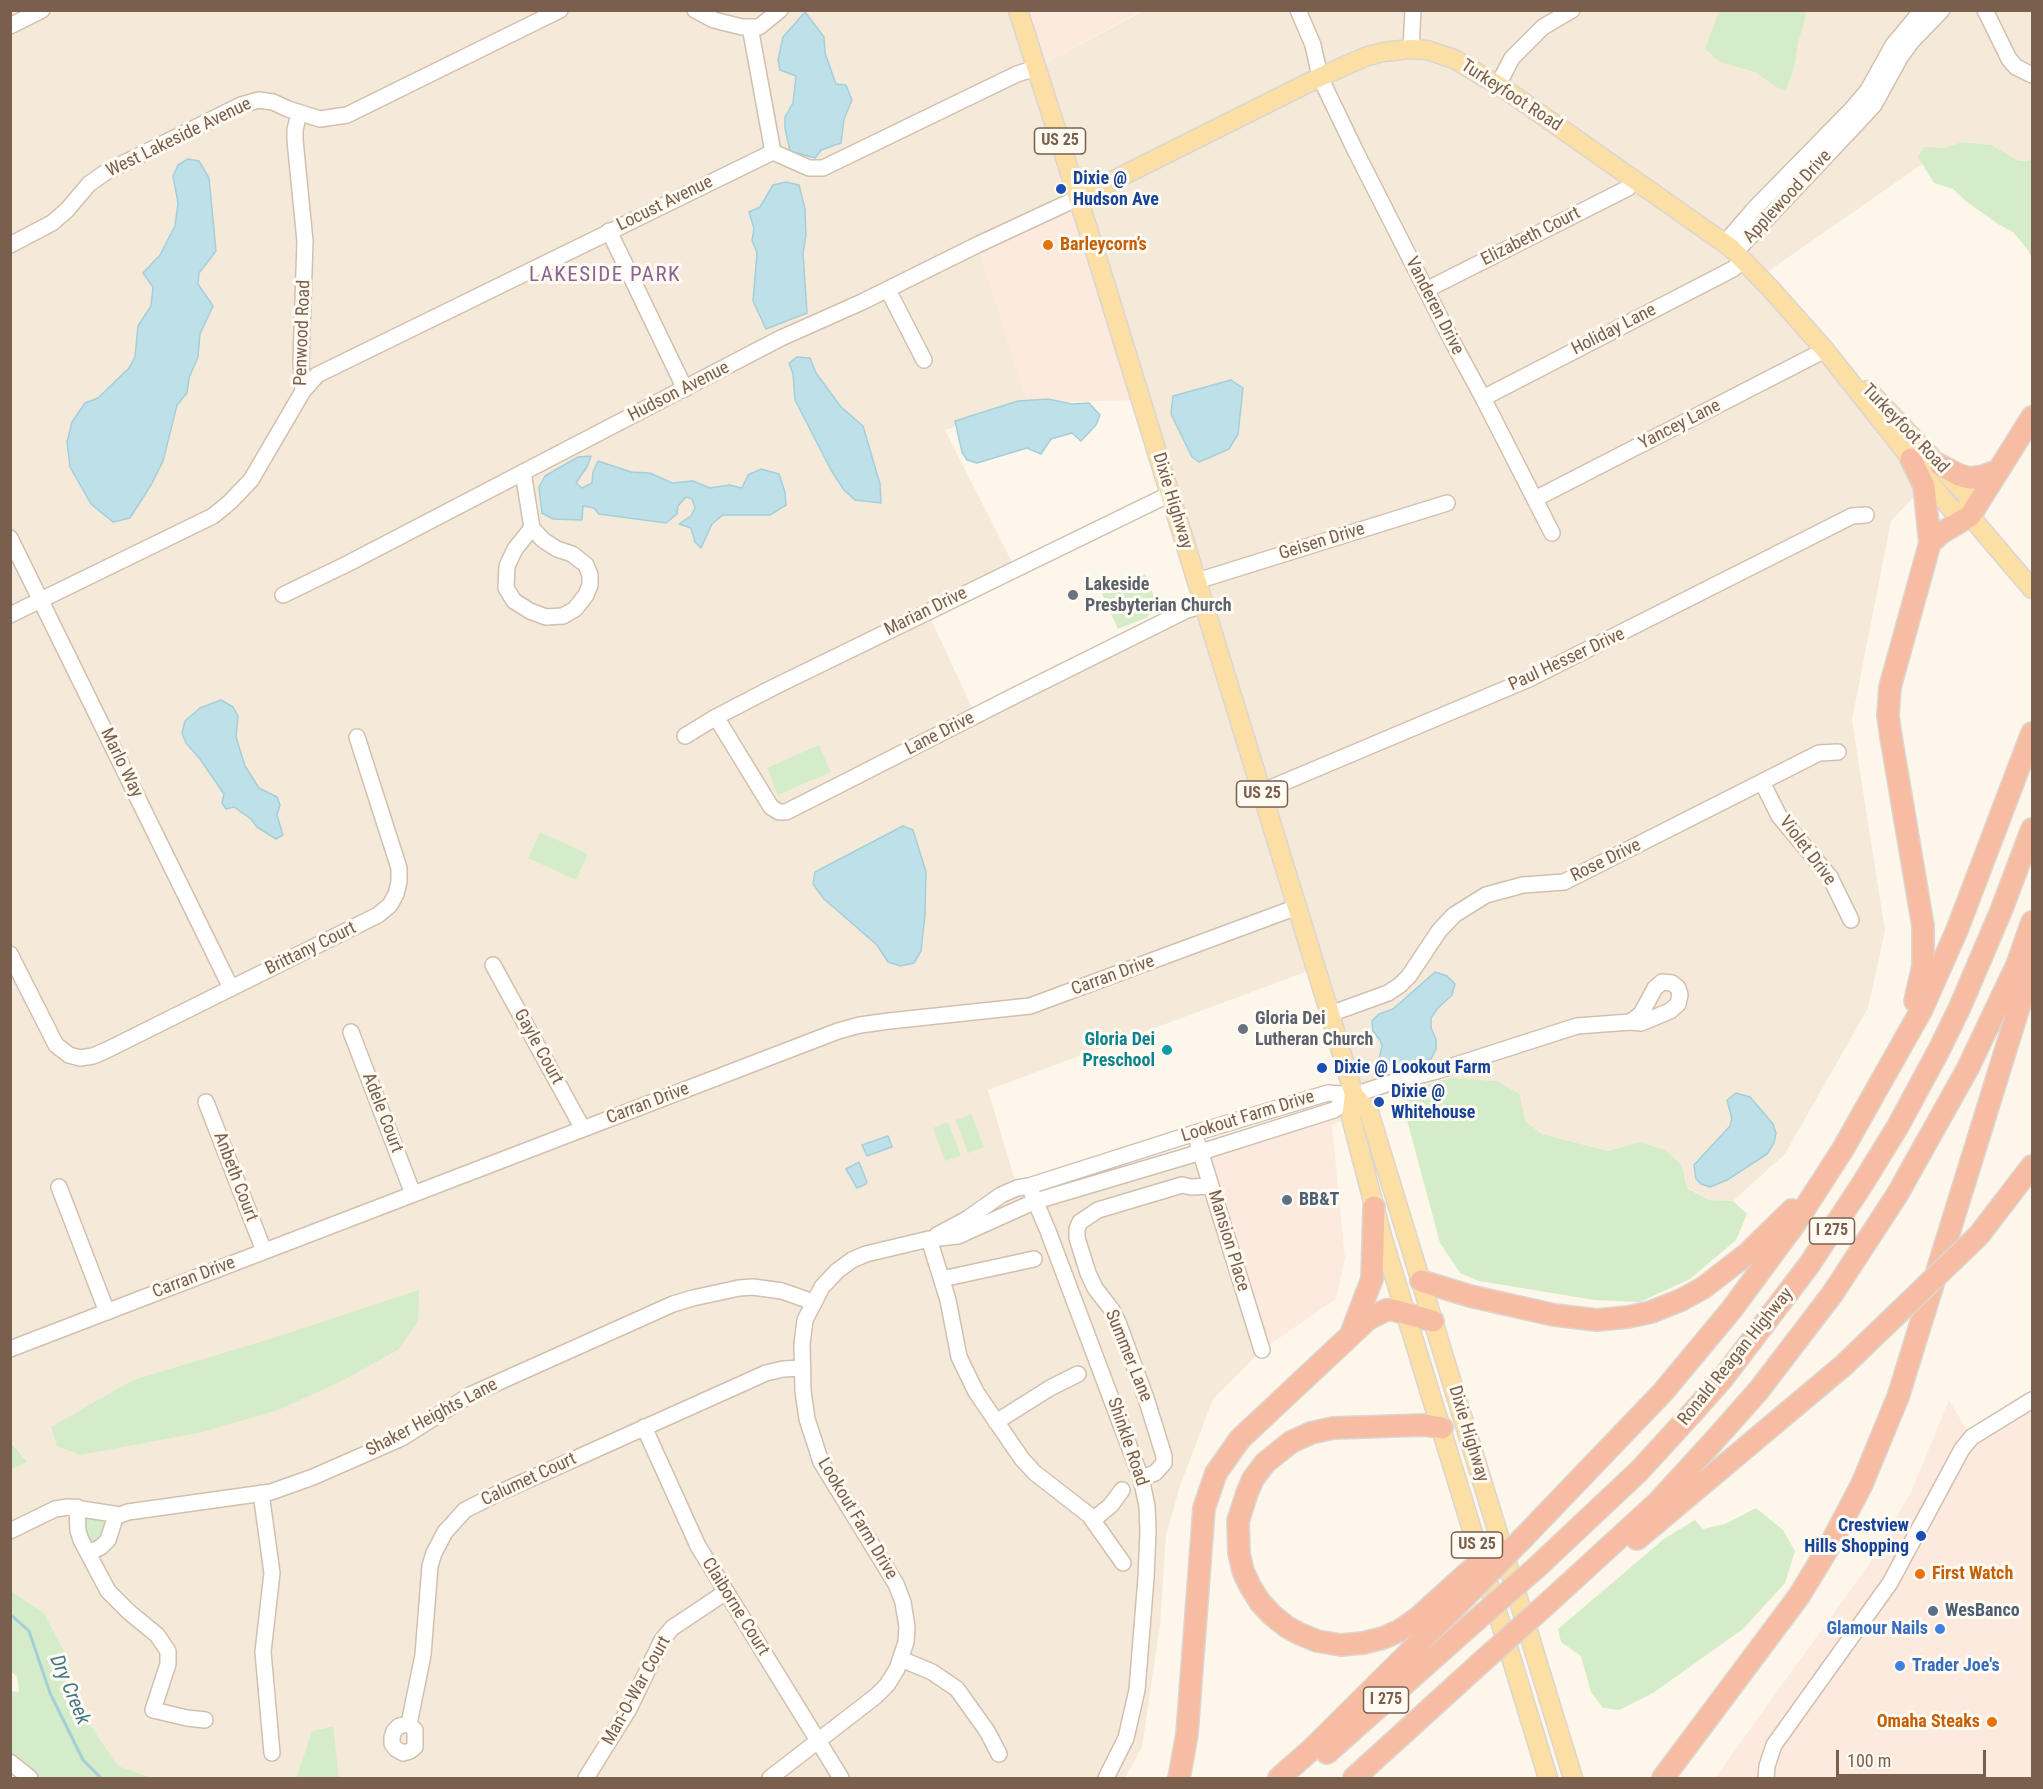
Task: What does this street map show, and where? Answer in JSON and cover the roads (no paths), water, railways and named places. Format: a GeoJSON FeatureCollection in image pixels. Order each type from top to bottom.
{"type":"FeatureCollection","features":[{"type":"Feature","properties":{"kind":"highway"},"geometry":{"type":"LineString","coordinates":[[1930,543],[1941,533],[1970,516],[2032,417]]}},
{"type":"Feature","properties":{"kind":"highway"},"geometry":{"type":"LineString","coordinates":[[1903,1045],[1921,983],[1924,948],[1920,906],[1890,731],[1889,699],[1890,687],[1930,543],[1924,486],[1911,459]]}},
{"type":"Feature","properties":{"kind":"highway"},"geometry":{"type":"LineString","coordinates":[[1940,465],[1959,476],[1970,478],[1997,471]]}},
{"type":"Feature","properties":{"kind":"highway"},"geometry":{"type":"LineString","coordinates":[[1279,1779],[1312,1749],[1464,1587],[1614,1446],[1663,1392],[1732,1309],[1788,1234],[1843,1149],[1922,1009],[1958,930],[2032,733]]}},
{"type":"Feature","properties":{"kind":"highway","name":"Ronald Reagan Highway"},"geometry":{"type":"LineString","coordinates":[[1298,1779],[1536,1568],[1639,1471],[1723,1378],[1809,1265],[1898,1126],[1960,1007],[1997,921],[2032,829]]}},
{"type":"Feature","properties":{"kind":"highway","name":"Ronald Reagan Highway"},"geometry":{"type":"LineString","coordinates":[[1354,1779],[1658,1502],[1759,1390],[1833,1293],[1897,1195],[1951,1100],[2003,997],[2032,922]]}},
{"type":"Feature","properties":{"kind":"highway"},"geometry":{"type":"LineString","coordinates":[[1663,1779],[1799,1596],[1863,1484],[1898,1397],[2032,965]]}},
{"type":"Feature","properties":{"kind":"highway"},"geometry":{"type":"LineString","coordinates":[[1549,1602],[1584,1585],[1844,1365],[1979,1235],[2032,1166]]}},
{"type":"Feature","properties":{"kind":"highway"},"geometry":{"type":"LineString","coordinates":[[1421,1281],[1470,1296],[1577,1319],[1608,1319],[1651,1312],[1681,1300],[1720,1277],[1823,1180]]}},
{"type":"Feature","properties":{"kind":"highway"},"geometry":{"type":"LineString","coordinates":[[1351,1333],[1372,1279],[1374,1207]]}},
{"type":"Feature","properties":{"kind":"highway"},"geometry":{"type":"LineString","coordinates":[[1179,1779],[1187,1734],[1201,1534],[1204,1508],[1212,1482],[1239,1439],[1368,1319],[1386,1310],[1405,1312],[1433,1321]]}},
{"type":"Feature","properties":{"kind":"highway"},"geometry":{"type":"LineString","coordinates":[[1442,1428],[1425,1425],[1333,1428],[1311,1433],[1291,1442],[1265,1463],[1253,1479],[1238,1521],[1239,1553],[1243,1571],[1250,1586],[1272,1615],[1300,1634],[1317,1641],[1341,1645],[1383,1638],[1399,1631],[1464,1587]]}},
{"type":"Feature","properties":{"kind":"main road","name":"Dixie Highway"},"geometry":{"type":"LineString","coordinates":[[1018,10],[1197,581],[1354,1095],[1369,1112],[1573,1779]]}},
{"type":"Feature","properties":{"kind":"main road","name":"Turkeyfoot Road"},"geometry":{"type":"LineString","coordinates":[[1078,198],[1320,77],[1365,57],[1383,51],[1427,50],[1454,59],[1498,85],[1730,247],[1826,350],[1882,403],[1969,497],[1970,516]]}},
{"type":"Feature","properties":{"kind":"main road","name":"Turkeyfoot Road"},"geometry":{"type":"LineString","coordinates":[[1826,350],[1951,509],[1970,516],[2032,589]]}},
{"type":"Feature","properties":{"kind":"main road","name":"Dixie Highway"},"geometry":{"type":"LineString","coordinates":[[1354,1095],[1350,1118],[1374,1207],[1548,1779]]}},
{"type":"Feature","properties":{"kind":"street"},"geometry":{"type":"LineString","coordinates":[[10,26],[42,10]]}},
{"type":"Feature","properties":{"kind":"street","name":"West Lakeside Avenue"},"geometry":{"type":"LineString","coordinates":[[10,245],[52,223],[67,210],[89,184],[106,172],[241,105],[259,100],[273,102],[320,119],[347,115],[560,10]]}},
{"type":"Feature","properties":{"kind":"street"},"geometry":{"type":"LineString","coordinates":[[695,10],[714,20],[742,27],[759,27],[780,10]]}},
{"type":"Feature","properties":{"kind":"street","name":"Vanderen Drive"},"geometry":{"type":"LineString","coordinates":[[1298,10],[1313,45],[1320,77],[1426,290],[1552,533]]}},
{"type":"Feature","properties":{"kind":"street"},"geometry":{"type":"LineString","coordinates":[[1411,50],[1413,10]]}},
{"type":"Feature","properties":{"kind":"street"},"geometry":{"type":"LineString","coordinates":[[1498,85],[1512,58],[1545,25],[1572,10]]}},
{"type":"Feature","properties":{"kind":"street","name":"Applewood Drive"},"geometry":{"type":"LineString","coordinates":[[1922,10],[1893,45],[1868,90],[1750,214],[1731,236],[1730,247],[1741,246],[1862,119],[1874,105],[1901,56],[1912,41],[1942,10]]}},
{"type":"Feature","properties":{"kind":"street"},"geometry":{"type":"LineString","coordinates":[[1985,10],[2009,59],[2016,67],[2032,75]]}},
{"type":"Feature","properties":{"kind":"street"},"geometry":{"type":"LineString","coordinates":[[750,27],[773,152],[809,168],[823,168],[1017,74],[1036,68]]}},
{"type":"Feature","properties":{"kind":"street","name":"Penwood Road"},"geometry":{"type":"LineString","coordinates":[[10,615],[194,527],[226,506],[251,480],[303,392],[305,241],[295,140],[299,113]]}},
{"type":"Feature","properties":{"kind":"street","name":"Locust Avenue"},"geometry":{"type":"LineString","coordinates":[[303,392],[316,375],[773,152]]}},
{"type":"Feature","properties":{"kind":"street","name":"Elizabeth Court"},"geometry":{"type":"LineString","coordinates":[[1426,290],[1628,188],[1634,179]]}},
{"type":"Feature","properties":{"kind":"street","name":"Hudson Avenue"},"geometry":{"type":"LineString","coordinates":[[283,594],[349,563],[781,338],[888,290],[1078,198]]}},
{"type":"Feature","properties":{"kind":"street"},"geometry":{"type":"LineString","coordinates":[[609,231],[686,389]]}},
{"type":"Feature","properties":{"kind":"street","name":"Holiday Lane"},"geometry":{"type":"LineString","coordinates":[[1483,398],[1733,269],[1743,260]]}},
{"type":"Feature","properties":{"kind":"street"},"geometry":{"type":"LineString","coordinates":[[888,290],[924,360]]}},
{"type":"Feature","properties":{"kind":"street","name":"Yancey Lane"},"geometry":{"type":"LineString","coordinates":[[1535,499],[1826,350]]}},
{"type":"Feature","properties":{"kind":"street"},"geometry":{"type":"LineString","coordinates":[[523,472],[532,528],[543,540],[557,549],[572,554],[586,565],[590,575],[590,585],[586,595],[575,609],[563,616],[546,617],[530,611],[514,601],[506,588],[507,566],[515,549],[532,528]]}},
{"type":"Feature","properties":{"kind":"street","name":"Marian Drive"},"geometry":{"type":"LineString","coordinates":[[685,736],[716,717],[874,638],[1170,494]]}},
{"type":"Feature","properties":{"kind":"street","name":"Geisen Drive"},"geometry":{"type":"LineString","coordinates":[[1197,581],[1447,503]]}},
{"type":"Feature","properties":{"kind":"street","name":"Paul Hesser Drive"},"geometry":{"type":"LineString","coordinates":[[1261,792],[1529,679],[1852,516],[1866,515]]}},
{"type":"Feature","properties":{"kind":"street","name":"Marlo Way"},"geometry":{"type":"LineString","coordinates":[[10,538],[231,988]]}},
{"type":"Feature","properties":{"kind":"street","name":"Lane Drive"},"geometry":{"type":"LineString","coordinates":[[716,717],[771,807],[779,812],[786,812],[1187,610],[1204,605]]}},
{"type":"Feature","properties":{"kind":"street","name":"Brittany Court"},"geometry":{"type":"LineString","coordinates":[[10,954],[56,1046],[69,1055],[80,1058],[93,1056],[378,915],[393,899],[399,882],[399,868],[357,737]]}},
{"type":"Feature","properties":{"kind":"street","name":"Rose Drive"},"geometry":{"type":"LineString","coordinates":[[1330,1014],[1388,993],[1400,985],[1409,976],[1438,931],[1454,915],[1470,904],[1497,891],[1523,885],[1564,882],[1819,753],[1838,752]]}},
{"type":"Feature","properties":{"kind":"street","name":"Violet Drive"},"geometry":{"type":"LineString","coordinates":[[1762,782],[1779,816],[1830,877],[1851,920]]}},
{"type":"Feature","properties":{"kind":"street","name":"Carran Drive"},"geometry":{"type":"LineString","coordinates":[[10,1349],[838,1031],[879,1023],[1030,1006],[1297,907]]}},
{"type":"Feature","properties":{"kind":"street","name":"Gayle Court"},"geometry":{"type":"LineString","coordinates":[[493,965],[583,1129]]}},
{"type":"Feature","properties":{"kind":"street"},"geometry":{"type":"LineString","coordinates":[[1354,1095],[1577,1026],[1630,1022]]}},
{"type":"Feature","properties":{"kind":"street","name":"Adele Court"},"geometry":{"type":"LineString","coordinates":[[351,1032],[413,1194]]}},
{"type":"Feature","properties":{"kind":"street","name":"Lookout Farm Drive"},"geometry":{"type":"LineString","coordinates":[[929,1239],[959,1223],[1001,1195],[1017,1188],[1328,1093],[1354,1095]]}},
{"type":"Feature","properties":{"kind":"street","name":"Lookout Farm Drive"},"geometry":{"type":"LineString","coordinates":[[770,1779],[876,1696],[886,1685],[902,1659],[906,1642],[907,1627],[903,1602],[896,1584],[821,1462],[807,1419],[803,1333],[813,1302],[829,1279],[852,1260],[866,1254],[929,1239],[958,1236],[1036,1201],[1334,1110],[1354,1095]]}},
{"type":"Feature","properties":{"kind":"street","name":"Anbeth Court"},"geometry":{"type":"LineString","coordinates":[[206,1102],[264,1251]]}},
{"type":"Feature","properties":{"kind":"street","name":"Mansion Place"},"geometry":{"type":"LineString","coordinates":[[1195,1133],[1262,1350]]}},
{"type":"Feature","properties":{"kind":"street","name":"Shinkle Road"},"geometry":{"type":"LineString","coordinates":[[1029,1185],[1141,1478],[1147,1506],[1148,1532],[1137,1690],[1126,1738],[1106,1779]]}},
{"type":"Feature","properties":{"kind":"street","name":"Summer Lane"},"geometry":{"type":"LineString","coordinates":[[1141,1478],[1155,1473],[1164,1463],[1164,1456],[1146,1398],[1118,1322],[1095,1288],[1088,1273],[1077,1238],[1077,1230],[1080,1222],[1086,1216],[1098,1210],[1182,1185],[1211,1186]]}},
{"type":"Feature","properties":{"kind":"street"},"geometry":{"type":"LineString","coordinates":[[59,1187],[107,1312]]}},
{"type":"Feature","properties":{"kind":"street"},"geometry":{"type":"LineString","coordinates":[[929,1239],[942,1279],[959,1357],[976,1392],[1022,1459],[1035,1473],[1079,1506],[1093,1520],[1123,1563]]}},
{"type":"Feature","properties":{"kind":"street"},"geometry":{"type":"LineString","coordinates":[[942,1279],[1034,1259]]}},
{"type":"Feature","properties":{"kind":"street","name":"Shaker Heights Lane"},"geometry":{"type":"LineString","coordinates":[[10,1531],[55,1509],[78,1507],[116,1515],[271,1492],[313,1477],[402,1438],[470,1395],[673,1304],[706,1295],[753,1287],[782,1291],[813,1302]]}},
{"type":"Feature","properties":{"kind":"street","name":"Calumet Court"},"geometry":{"type":"LineString","coordinates":[[409,1724],[423,1655],[430,1566],[434,1552],[451,1523],[472,1506],[766,1373],[803,1368]]}},
{"type":"Feature","properties":{"kind":"street"},"geometry":{"type":"LineString","coordinates":[[996,1422],[1050,1388],[1078,1374]]}},
{"type":"Feature","properties":{"kind":"street"},"geometry":{"type":"LineString","coordinates":[[1766,1779],[1767,1766],[1774,1745],[1890,1583],[1962,1449],[1972,1437],[2032,1400]]}},
{"type":"Feature","properties":{"kind":"street","name":"Claiborne Court"},"geometry":{"type":"LineString","coordinates":[[644,1427],[698,1546],[841,1779]]}},
{"type":"Feature","properties":{"kind":"street"},"geometry":{"type":"LineString","coordinates":[[1093,1520],[1111,1504],[1122,1490]]}},
{"type":"Feature","properties":{"kind":"street"},"geometry":{"type":"LineString","coordinates":[[261,1493],[272,1573],[262,1652],[272,1753]]}},
{"type":"Feature","properties":{"kind":"street"},"geometry":{"type":"LineString","coordinates":[[78,1507],[78,1531],[112,1596],[157,1635],[168,1651],[168,1664],[153,1710],[188,1719],[205,1720]]}},
{"type":"Feature","properties":{"kind":"street"},"geometry":{"type":"LineString","coordinates":[[88,1553],[108,1540],[116,1515]]}},
{"type":"Feature","properties":{"kind":"street","name":"Man-O-War Court"},"geometry":{"type":"LineString","coordinates":[[586,1779],[629,1709],[662,1640],[672,1628],[726,1592]]}},
{"type":"Feature","properties":{"kind":"street"},"geometry":{"type":"LineString","coordinates":[[902,1659],[932,1672],[957,1689],[971,1706],[999,1754]]}},
{"type":"Feature","properties":{"kind":"street"},"geometry":{"type":"LineString","coordinates":[[10,1762],[30,1779]]}},
{"type":"Feature","properties":{"kind":"water"},"geometry":{"type":"Polygon","coordinates":[[[805,12],[824,37],[825,53],[836,84],[846,85],[852,100],[844,119],[841,143],[821,150],[815,158],[790,151],[785,117],[793,103],[796,76],[780,70],[778,60],[783,37],[805,12]]]}},
{"type":"Feature","properties":{"kind":"water"},"geometry":{"type":"Polygon","coordinates":[[[188,159],[199,161],[209,178],[216,251],[199,273],[198,284],[213,306],[200,334],[198,357],[189,378],[187,393],[177,405],[163,461],[130,518],[113,522],[91,504],[70,467],[67,442],[72,422],[85,403],[98,398],[129,368],[135,357],[138,326],[151,306],[153,287],[143,273],[160,255],[175,226],[178,203],[173,176],[178,165],[188,159]]]}},
{"type":"Feature","properties":{"kind":"water"},"geometry":{"type":"Polygon","coordinates":[[[786,182],[799,185],[805,209],[806,235],[803,253],[807,313],[766,329],[753,301],[757,253],[752,240],[754,229],[749,212],[760,207],[773,185],[786,182]]]}},
{"type":"Feature","properties":{"kind":"water"},"geometry":{"type":"Polygon","coordinates":[[[797,357],[810,358],[816,373],[841,407],[863,426],[880,484],[881,503],[855,500],[844,490],[831,470],[795,400],[793,374],[789,363],[797,357]]]}},
{"type":"Feature","properties":{"kind":"water"},"geometry":{"type":"Polygon","coordinates":[[[1231,380],[1243,388],[1238,434],[1229,449],[1199,462],[1192,457],[1171,414],[1173,396],[1231,380]]]}},
{"type":"Feature","properties":{"kind":"water"},"geometry":{"type":"Polygon","coordinates":[[[1048,399],[1072,404],[1089,403],[1100,415],[1096,425],[1081,441],[1072,433],[1051,439],[1041,454],[1027,448],[977,463],[967,460],[962,452],[955,421],[1018,401],[1048,399]]]}},
{"type":"Feature","properties":{"kind":"water"},"geometry":{"type":"Polygon","coordinates":[[[591,456],[587,467],[576,483],[582,488],[592,483],[593,472],[598,461],[631,472],[650,473],[672,483],[693,481],[710,488],[729,485],[742,488],[748,475],[761,469],[779,474],[785,492],[786,505],[770,515],[723,515],[712,524],[701,548],[695,542],[691,528],[679,524],[691,516],[695,508],[692,499],[686,497],[678,506],[677,514],[666,523],[599,514],[594,508],[583,506],[582,520],[553,519],[542,513],[539,487],[545,476],[578,457],[591,456]]]}},
{"type":"Feature","properties":{"kind":"water"},"geometry":{"type":"Polygon","coordinates":[[[221,700],[233,707],[238,716],[236,737],[245,766],[259,788],[277,797],[280,805],[277,815],[283,835],[276,839],[257,827],[251,819],[234,807],[226,809],[222,803],[224,794],[186,743],[182,733],[185,721],[200,708],[221,700]]]}},
{"type":"Feature","properties":{"kind":"water"},"geometry":{"type":"Polygon","coordinates":[[[903,826],[913,830],[926,872],[921,951],[914,963],[900,966],[888,962],[877,945],[824,899],[813,884],[815,872],[903,826]]]}},
{"type":"Feature","properties":{"kind":"water"},"geometry":{"type":"Polygon","coordinates":[[[1435,972],[1447,976],[1455,984],[1452,995],[1431,1018],[1436,1049],[1431,1059],[1391,1069],[1384,1067],[1379,1059],[1382,1046],[1373,1031],[1372,1021],[1379,1014],[1393,1009],[1435,972]]]}},
{"type":"Feature","properties":{"kind":"water"},"geometry":{"type":"Polygon","coordinates":[[[1736,1093],[1750,1097],[1773,1124],[1776,1133],[1774,1143],[1767,1154],[1727,1180],[1710,1187],[1701,1184],[1696,1179],[1694,1165],[1730,1126],[1732,1119],[1727,1100],[1736,1093]]]}},
{"type":"Feature","properties":{"kind":"water"},"geometry":{"type":"Polygon","coordinates":[[[888,1136],[892,1147],[867,1156],[862,1145],[888,1136]]]}},
{"type":"Feature","properties":{"kind":"water"},"geometry":{"type":"Polygon","coordinates":[[[859,1162],[867,1182],[857,1188],[846,1169],[859,1162]]]}},
{"type":"Feature","properties":{"kind":"waterway","name":"Dry Creek"},"geometry":{"type":"LineString","coordinates":[[10,1614],[29,1631],[50,1693],[83,1760],[101,1778]]}},
{"type":"Feature","properties":{"kind":"place","name":"Dixie @ Hudson Ave"},"geometry":{"type":"Point","coordinates":[1061,189]}},
{"type":"Feature","properties":{"kind":"place","name":"Barleycorn’s"},"geometry":{"type":"Point","coordinates":[1048,245]}},
{"type":"Feature","properties":{"kind":"place","name":"Lakeside Presbyterian Church"},"geometry":{"type":"Point","coordinates":[1073,595]}},
{"type":"Feature","properties":{"kind":"place","name":"Gloria Dei Lutheran Church"},"geometry":{"type":"Point","coordinates":[1243,1029]}},
{"type":"Feature","properties":{"kind":"place","name":"Gloria Dei Preschool"},"geometry":{"type":"Point","coordinates":[1167,1050]}},
{"type":"Feature","properties":{"kind":"place","name":"Dixie @ Lookout Farm"},"geometry":{"type":"Point","coordinates":[1322,1068]}},
{"type":"Feature","properties":{"kind":"place","name":"Dixie @ Whitehouse"},"geometry":{"type":"Point","coordinates":[1379,1102]}},
{"type":"Feature","properties":{"kind":"place","name":"BB&T"},"geometry":{"type":"Point","coordinates":[1287,1200]}},
{"type":"Feature","properties":{"kind":"place","name":"Crestview Hills Shopping"},"geometry":{"type":"Point","coordinates":[1921,1536]}},
{"type":"Feature","properties":{"kind":"place","name":"First Watch"},"geometry":{"type":"Point","coordinates":[1920,1574]}},
{"type":"Feature","properties":{"kind":"place","name":"WesBanco"},"geometry":{"type":"Point","coordinates":[1933,1611]}},
{"type":"Feature","properties":{"kind":"place","name":"Glamour Nails"},"geometry":{"type":"Point","coordinates":[1940,1629]}},
{"type":"Feature","properties":{"kind":"place","name":"Trader Joe's"},"geometry":{"type":"Point","coordinates":[1900,1666]}},
{"type":"Feature","properties":{"kind":"place","name":"Omaha Steaks"},"geometry":{"type":"Point","coordinates":[1992,1722]}},
{"type":"Feature","properties":{"kind":"district","name":"LAKESIDE PARK"},"geometry":{"type":"Point","coordinates":[605,276]}}]}
